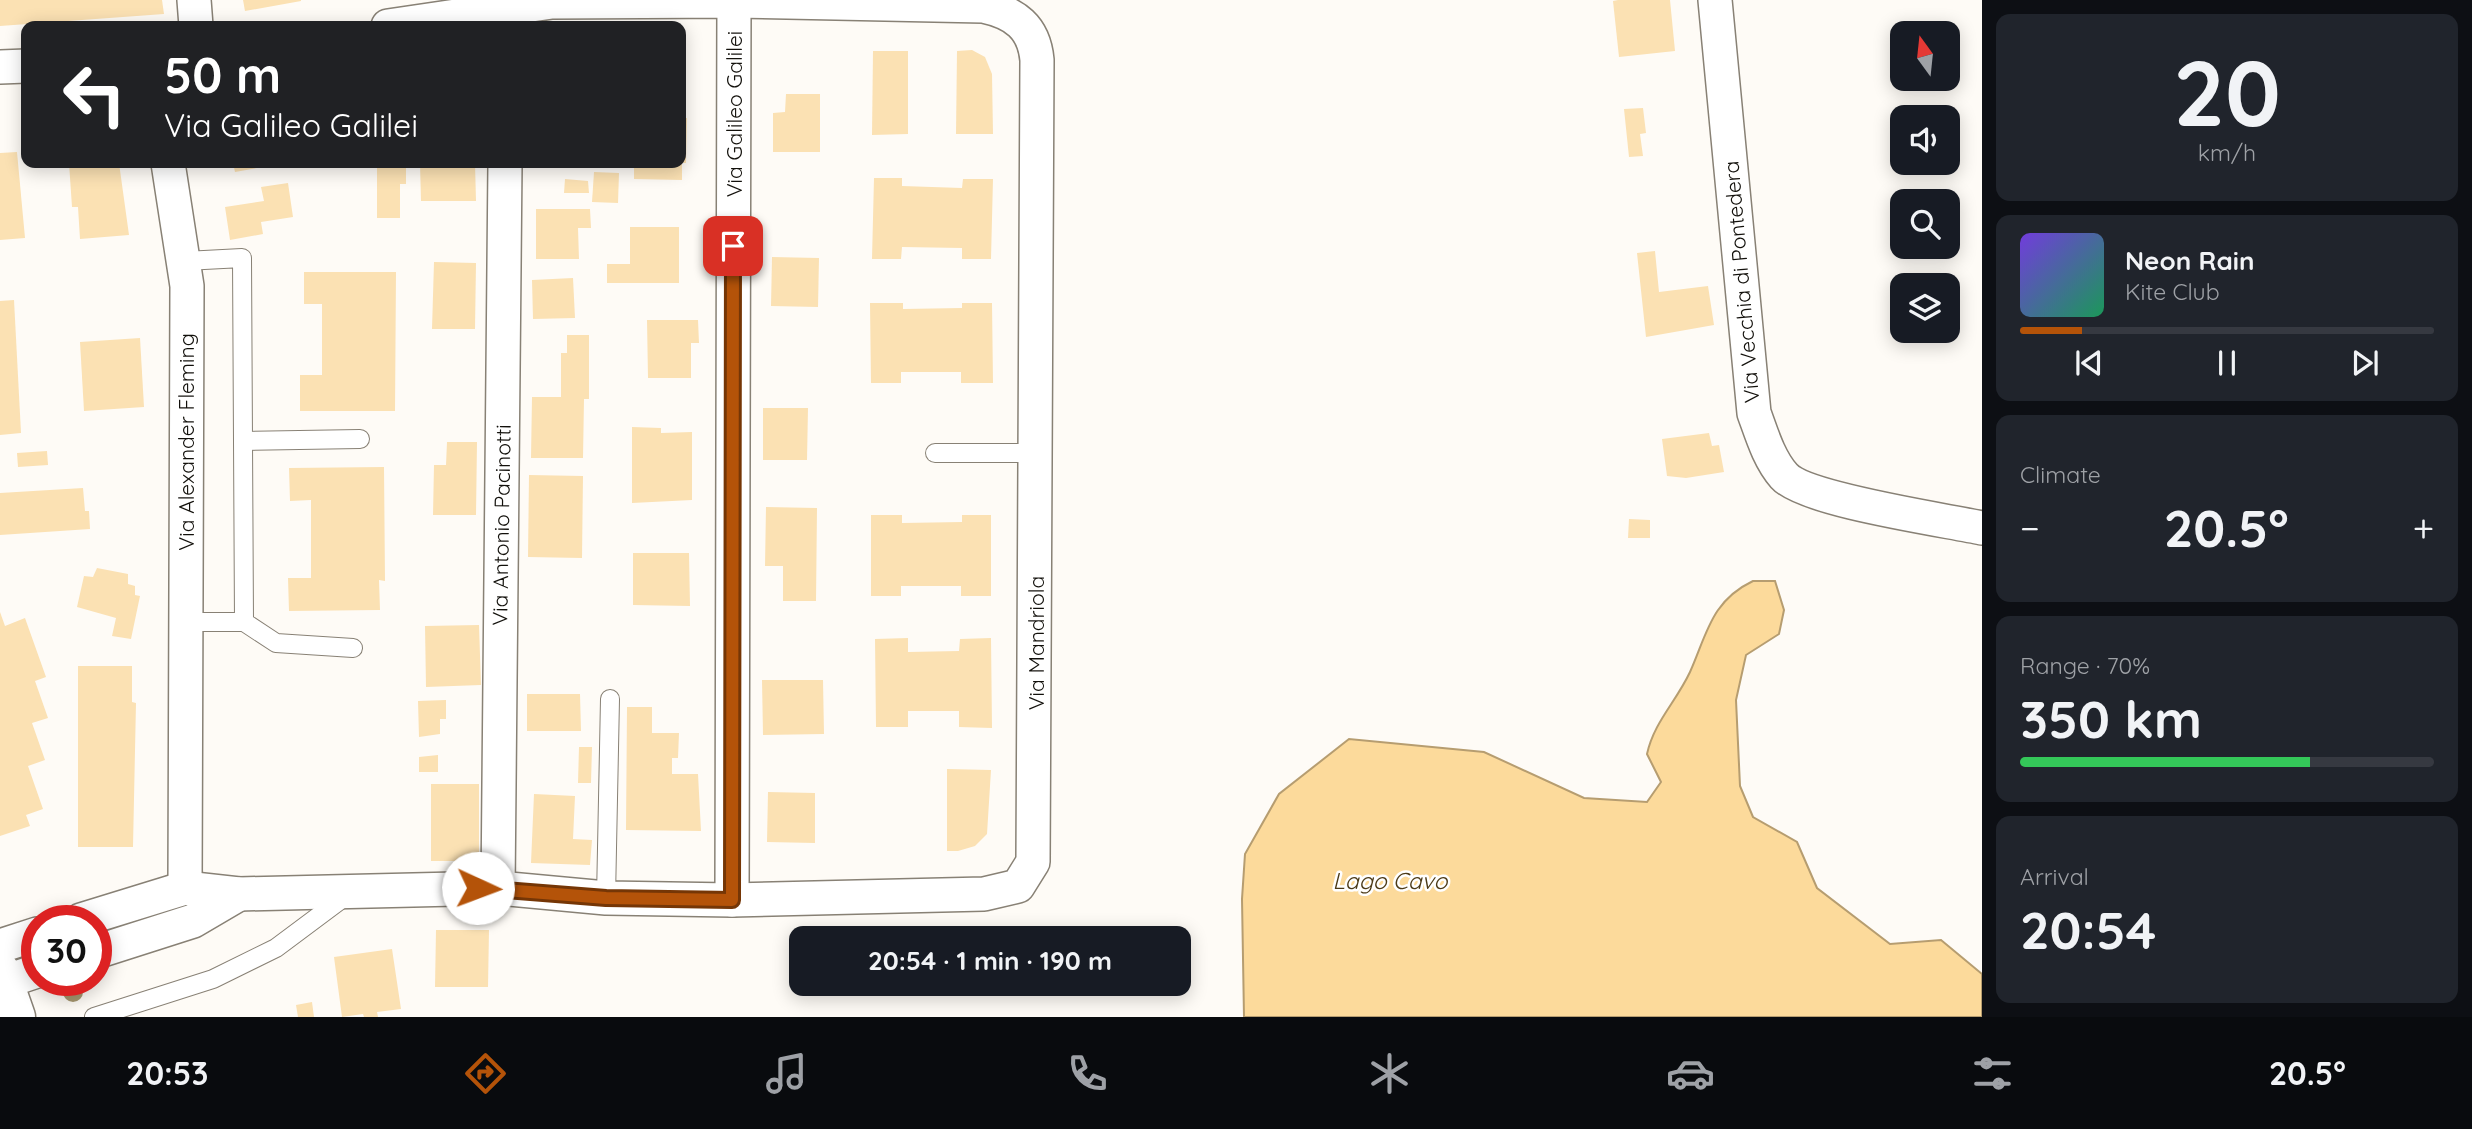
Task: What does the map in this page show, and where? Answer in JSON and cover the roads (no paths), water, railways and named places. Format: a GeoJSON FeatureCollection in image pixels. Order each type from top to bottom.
{"type":"FeatureCollection","features":[{"type":"Feature","properties":{"kind":"street"},"geometry":{"type":"LineString","coordinates":[[194,0],[196,21]]}},
{"type":"Feature","properties":{"kind":"street","name":"Via Mandriola"},"geometry":{"type":"LineString","coordinates":[[185,888],[239,894],[498,888],[606,898],[732,900],[984,894],[1011,889],[1027,874],[1035,851],[1037,60],[1036,45],[1027,28],[1017,17],[983,6],[734,0],[552,2],[506,16],[447,21]]}},
{"type":"Feature","properties":{"kind":"street","name":"Via Galileo Galilei"},"geometry":{"type":"LineString","coordinates":[[732,900],[734,0]]}},
{"type":"Feature","properties":{"kind":"street","name":"Via Vecchia di Pontedera"},"geometry":{"type":"LineString","coordinates":[[1715,0],[1754,413],[1768,452],[1786,479],[1821,495],[1982,528]]}},
{"type":"Feature","properties":{"kind":"street"},"geometry":{"type":"LineString","coordinates":[[0,67],[21,66]]}},
{"type":"Feature","properties":{"kind":"street","name":"Via Alexander Fleming"},"geometry":{"type":"LineString","coordinates":[[169,168],[184,261],[187,326],[185,888]]}},
{"type":"Feature","properties":{"kind":"street","name":"Via Antonio Pacinotti"},"geometry":{"type":"LineString","coordinates":[[498,888],[505,168]]}},
{"type":"Feature","properties":{"kind":"street"},"geometry":{"type":"LineString","coordinates":[[112,910],[185,888]]}},
{"type":"Feature","properties":{"kind":"street"},"geometry":{"type":"LineString","coordinates":[[112,947],[193,921],[239,894]]}},
{"type":"Feature","properties":{"kind":"street"},"geometry":{"type":"LineString","coordinates":[[11,977],[21,960]]}},
{"type":"Feature","properties":{"kind":"lane"},"geometry":{"type":"LineString","coordinates":[[184,261],[242,258],[244,622]]}},
{"type":"Feature","properties":{"kind":"lane"},"geometry":{"type":"LineString","coordinates":[[243,441],[360,439]]}},
{"type":"Feature","properties":{"kind":"lane"},"geometry":{"type":"LineString","coordinates":[[935,453],[1037,453]]}},
{"type":"Feature","properties":{"kind":"lane"},"geometry":{"type":"LineString","coordinates":[[184,622],[244,622],[276,643],[353,648]]}},
{"type":"Feature","properties":{"kind":"lane"},"geometry":{"type":"LineString","coordinates":[[606,898],[610,699]]}},
{"type":"Feature","properties":{"kind":"lane"},"geometry":{"type":"LineString","coordinates":[[94,1017],[214,979],[276,948],[351,892]]}},
{"type":"Feature","properties":{"kind":"water","name":"Lago Cavo"},"geometry":{"type":"Polygon","coordinates":[[[1753,581],[1775,581],[1784,610],[1779,634],[1746,655],[1736,700],[1740,786],[1753,817],[1797,842],[1817,888],[1890,944],[1941,940],[1982,974],[1982,1017],[1244,1017],[1242,899],[1245,854],[1279,794],[1349,739],[1484,752],[1584,798],[1647,802],[1661,782],[1647,754],[1655,732],[1690,672],[1706,632],[1719,609],[1728,598],[1753,581]]]}}]}
